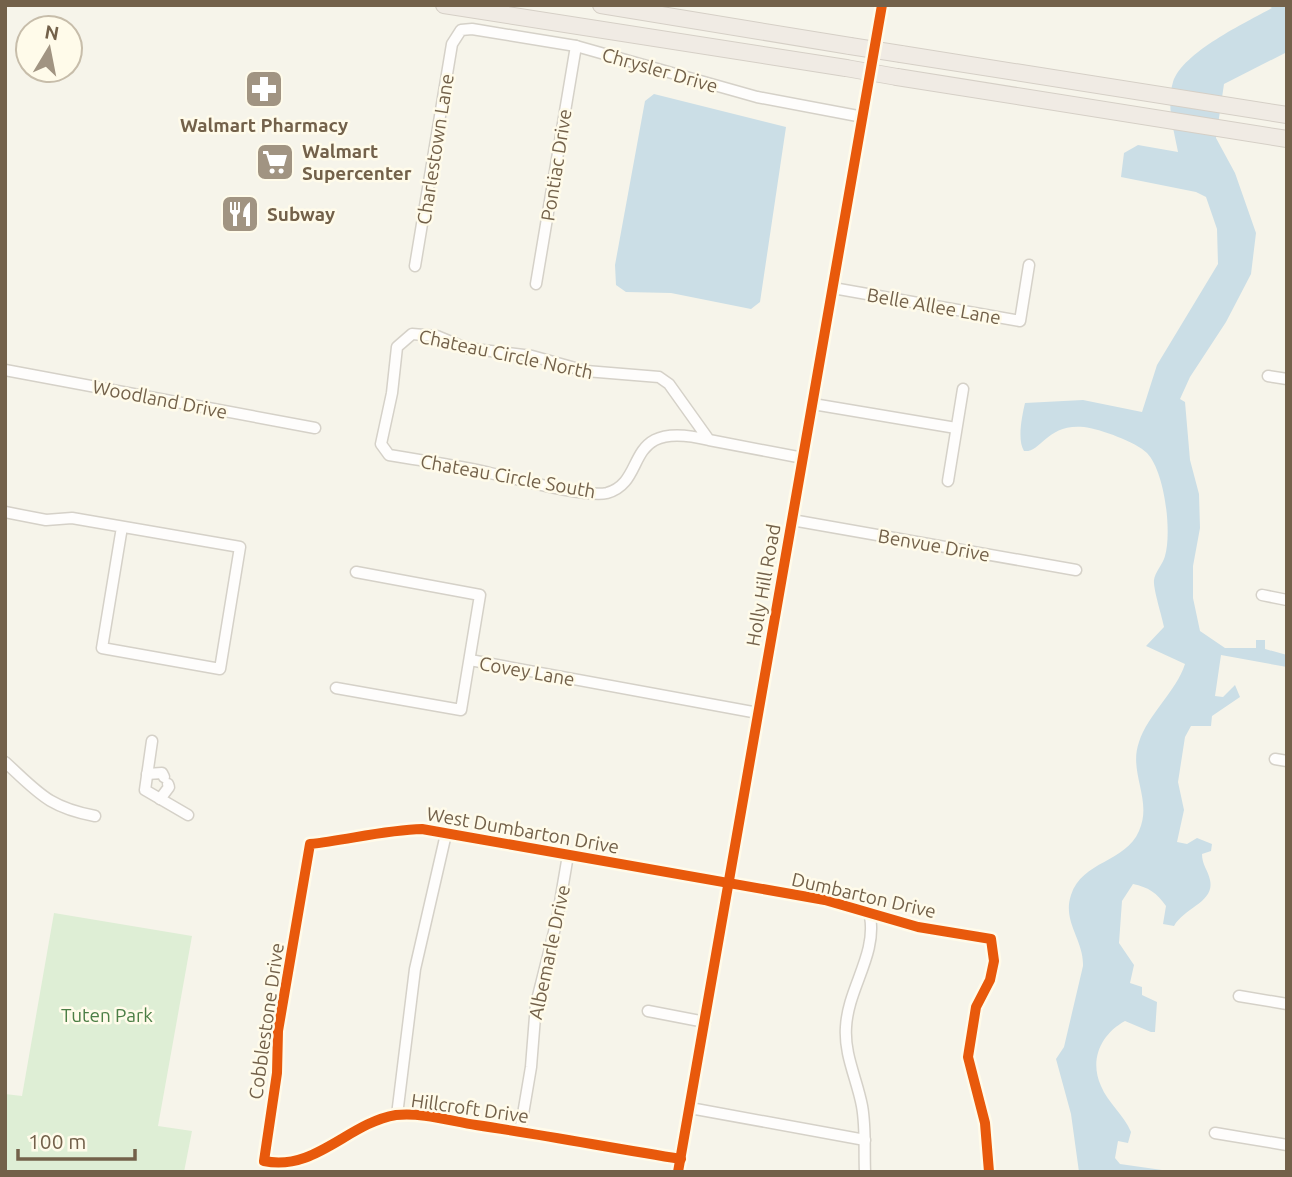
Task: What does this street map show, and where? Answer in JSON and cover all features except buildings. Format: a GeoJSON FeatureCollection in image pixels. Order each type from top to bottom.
{"type":"FeatureCollection","features":[{"type":"Feature","properties":{"kind":"highway"},"geometry":{"type":"LineString","coordinates":[[444,5],[1287,139]]}},
{"type":"Feature","properties":{"kind":"highway"},"geometry":{"type":"LineString","coordinates":[[601,5],[1287,115]]}},
{"type":"Feature","properties":{"kind":"street","name":"Holly Hill Road"},"geometry":{"type":"LineString","coordinates":[[678,1172],[882,5]]}},
{"type":"Feature","properties":{"kind":"street","name":"Chrysler Drive"},"geometry":{"type":"LineString","coordinates":[[458,33],[472,29],[576,46],[757,97],[863,117]]}},
{"type":"Feature","properties":{"kind":"street","name":"Charlestown Lane"},"geometry":{"type":"LineString","coordinates":[[415,267],[452,44],[458,33]]}},
{"type":"Feature","properties":{"kind":"street","name":"Pontiac Drive"},"geometry":{"type":"LineString","coordinates":[[536,284],[576,46]]}},
{"type":"Feature","properties":{"kind":"street","name":"Belle Allee Lane"},"geometry":{"type":"LineString","coordinates":[[833,288],[1020,321],[1030,265]]}},
{"type":"Feature","properties":{"kind":"street","name":"Chateau Circle North"},"geometry":{"type":"LineString","coordinates":[[392,393],[397,347],[403,338],[418,333],[437,336],[466,348],[516,352],[586,371],[659,377],[669,384],[709,440]]}},
{"type":"Feature","properties":{"kind":"street","name":"Woodland Drive"},"geometry":{"type":"LineString","coordinates":[[5,370],[315,428]]}},
{"type":"Feature","properties":{"kind":"street"},"geometry":{"type":"LineString","coordinates":[[1268,376],[1287,379]]}},
{"type":"Feature","properties":{"kind":"street"},"geometry":{"type":"LineString","coordinates":[[948,481],[963,389]]}},
{"type":"Feature","properties":{"kind":"street","name":"Chateau Circle South"},"geometry":{"type":"LineString","coordinates":[[392,393],[382,444],[389,455],[590,493],[601,494],[617,488],[628,476],[642,450],[655,439],[675,436],[709,440]]}},
{"type":"Feature","properties":{"kind":"street"},"geometry":{"type":"LineString","coordinates":[[813,404],[956,428]]}},
{"type":"Feature","properties":{"kind":"street"},"geometry":{"type":"LineString","coordinates":[[709,440],[803,458]]}},
{"type":"Feature","properties":{"kind":"street"},"geometry":{"type":"LineString","coordinates":[[5,513],[46,520],[72,517],[240,547],[220,669],[102,648],[122,527]]}},
{"type":"Feature","properties":{"kind":"street","name":"Benvue Drive"},"geometry":{"type":"LineString","coordinates":[[792,520],[1076,570]]}},
{"type":"Feature","properties":{"kind":"street"},"geometry":{"type":"LineString","coordinates":[[356,572],[480,595],[470,660]]}},
{"type":"Feature","properties":{"kind":"street"},"geometry":{"type":"LineString","coordinates":[[1262,595],[1287,600]]}},
{"type":"Feature","properties":{"kind":"street","name":"Covey Lane"},"geometry":{"type":"LineString","coordinates":[[336,688],[461,710],[470,660],[758,713]]}},
{"type":"Feature","properties":{"kind":"street"},"geometry":{"type":"LineString","coordinates":[[152,741],[145,790],[188,815]]}},
{"type":"Feature","properties":{"kind":"street"},"geometry":{"type":"LineString","coordinates":[[5,762],[49,801],[64,810],[95,816]]}},
{"type":"Feature","properties":{"kind":"street"},"geometry":{"type":"LineString","coordinates":[[147,774],[162,773],[169,787],[160,799]]}},
{"type":"Feature","properties":{"kind":"street","name":"West Dumbarton Drive"},"geometry":{"type":"LineString","coordinates":[[310,845],[364,838],[399,829],[446,834],[729,884]]}},
{"type":"Feature","properties":{"kind":"street"},"geometry":{"type":"LineString","coordinates":[[397,1115],[415,969],[446,834]]}},
{"type":"Feature","properties":{"kind":"street","name":"Cobblestone Drive"},"geometry":{"type":"LineString","coordinates":[[264,1161],[277,1073],[278,1031],[310,845]]}},
{"type":"Feature","properties":{"kind":"street","name":"Albemarle Drive"},"geometry":{"type":"LineString","coordinates":[[520,1132],[531,1067],[536,1004],[557,920],[568,855]]}},
{"type":"Feature","properties":{"kind":"street","name":"Dumbarton Drive"},"geometry":{"type":"LineString","coordinates":[[729,884],[825,901],[870,916],[991,939],[994,961],[990,980],[976,1007],[968,1057],[985,1123],[989,1172]]}},
{"type":"Feature","properties":{"kind":"street"},"geometry":{"type":"LineString","coordinates":[[865,1172],[861,1105],[849,1063],[846,1028],[851,994],[870,945],[870,916]]}},
{"type":"Feature","properties":{"kind":"street"},"geometry":{"type":"LineString","coordinates":[[1239,996],[1287,1004]]}},
{"type":"Feature","properties":{"kind":"street"},"geometry":{"type":"LineString","coordinates":[[648,1011],[705,1022]]}},
{"type":"Feature","properties":{"kind":"street"},"geometry":{"type":"LineString","coordinates":[[690,1108],[865,1140]]}},
{"type":"Feature","properties":{"kind":"street","name":"Hillcroft Drive"},"geometry":{"type":"LineString","coordinates":[[264,1161],[288,1163],[309,1158],[357,1130],[397,1115],[681,1159]]}},
{"type":"Feature","properties":{"kind":"street"},"geometry":{"type":"LineString","coordinates":[[1215,1133],[1287,1145]]}},
{"type":"Feature","properties":{"kind":"green space","name":"Tuten Park"},"geometry":{"type":"Polygon","coordinates":[[[54,913],[192,936],[158,1126],[192,1131],[184,1172],[5,1172],[5,1094],[22,1096],[54,913]]]}},
{"type":"Feature","properties":{"kind":"shaded area"},"geometry":{"type":"Polygon","coordinates":[[[1267,5],[1287,5],[1287,52],[1224,84],[1216,138],[1235,173],[1256,233],[1251,274],[1226,322],[1190,377],[1180,399],[1185,402],[1190,460],[1199,494],[1200,528],[1193,566],[1193,598],[1200,631],[1225,648],[1256,648],[1256,640],[1265,640],[1265,649],[1287,655],[1287,667],[1221,655],[1215,696],[1223,697],[1235,685],[1240,697],[1212,716],[1211,726],[1191,726],[1185,737],[1178,782],[1184,810],[1177,842],[1187,844],[1197,838],[1212,844],[1211,851],[1202,854],[1210,880],[1208,894],[1174,926],[1163,924],[1166,906],[1148,889],[1133,884],[1122,901],[1119,943],[1134,965],[1130,983],[1142,987],[1142,995],[1157,1002],[1155,1032],[1125,1021],[1104,1040],[1096,1067],[1104,1092],[1131,1132],[1128,1143],[1118,1141],[1115,1158],[1120,1164],[1176,1172],[1079,1172],[1071,1114],[1056,1059],[1064,1047],[1083,966],[1069,914],[1071,895],[1084,875],[1124,849],[1139,831],[1143,808],[1136,765],[1139,742],[1185,664],[1146,646],[1164,627],[1154,580],[1165,556],[1168,532],[1162,488],[1147,453],[1108,433],[1084,427],[1061,429],[1035,448],[1024,451],[1020,434],[1022,421],[1025,403],[1083,400],[1142,412],[1157,365],[1218,264],[1217,229],[1206,197],[1196,192],[1121,177],[1124,153],[1138,145],[1178,152],[1170,100],[1173,82],[1179,71],[1216,39],[1272,8],[1267,5]]]}},
{"type":"Feature","properties":{"kind":"shaded area"},"geometry":{"type":"Polygon","coordinates":[[[654,94],[786,127],[760,302],[751,309],[671,293],[626,292],[616,285],[615,265],[645,101],[654,94]]]}},
{"type":"Feature","properties":{"kind":"cycle path"},"geometry":{"type":"LineString","coordinates":[[678,1172],[882,5]]}},
{"type":"Feature","properties":{"kind":"cycle path"},"geometry":{"type":"LineString","coordinates":[[681,1159],[406,1114],[362,1127],[299,1160],[282,1163],[264,1161],[277,1073],[278,1031],[310,844],[422,829],[825,900],[918,927],[991,939],[994,961],[990,980],[976,1007],[968,1057],[985,1123],[989,1172]]}},
{"type":"Feature","properties":{"kind":"place","name":"Walmart Pharmacy"},"geometry":{"type":"Point","coordinates":[264,89]}},
{"type":"Feature","properties":{"kind":"place","name":"Walmart Supercenter"},"geometry":{"type":"Point","coordinates":[275,162]}},
{"type":"Feature","properties":{"kind":"place","name":"Subway"},"geometry":{"type":"Point","coordinates":[240,214]}}]}
